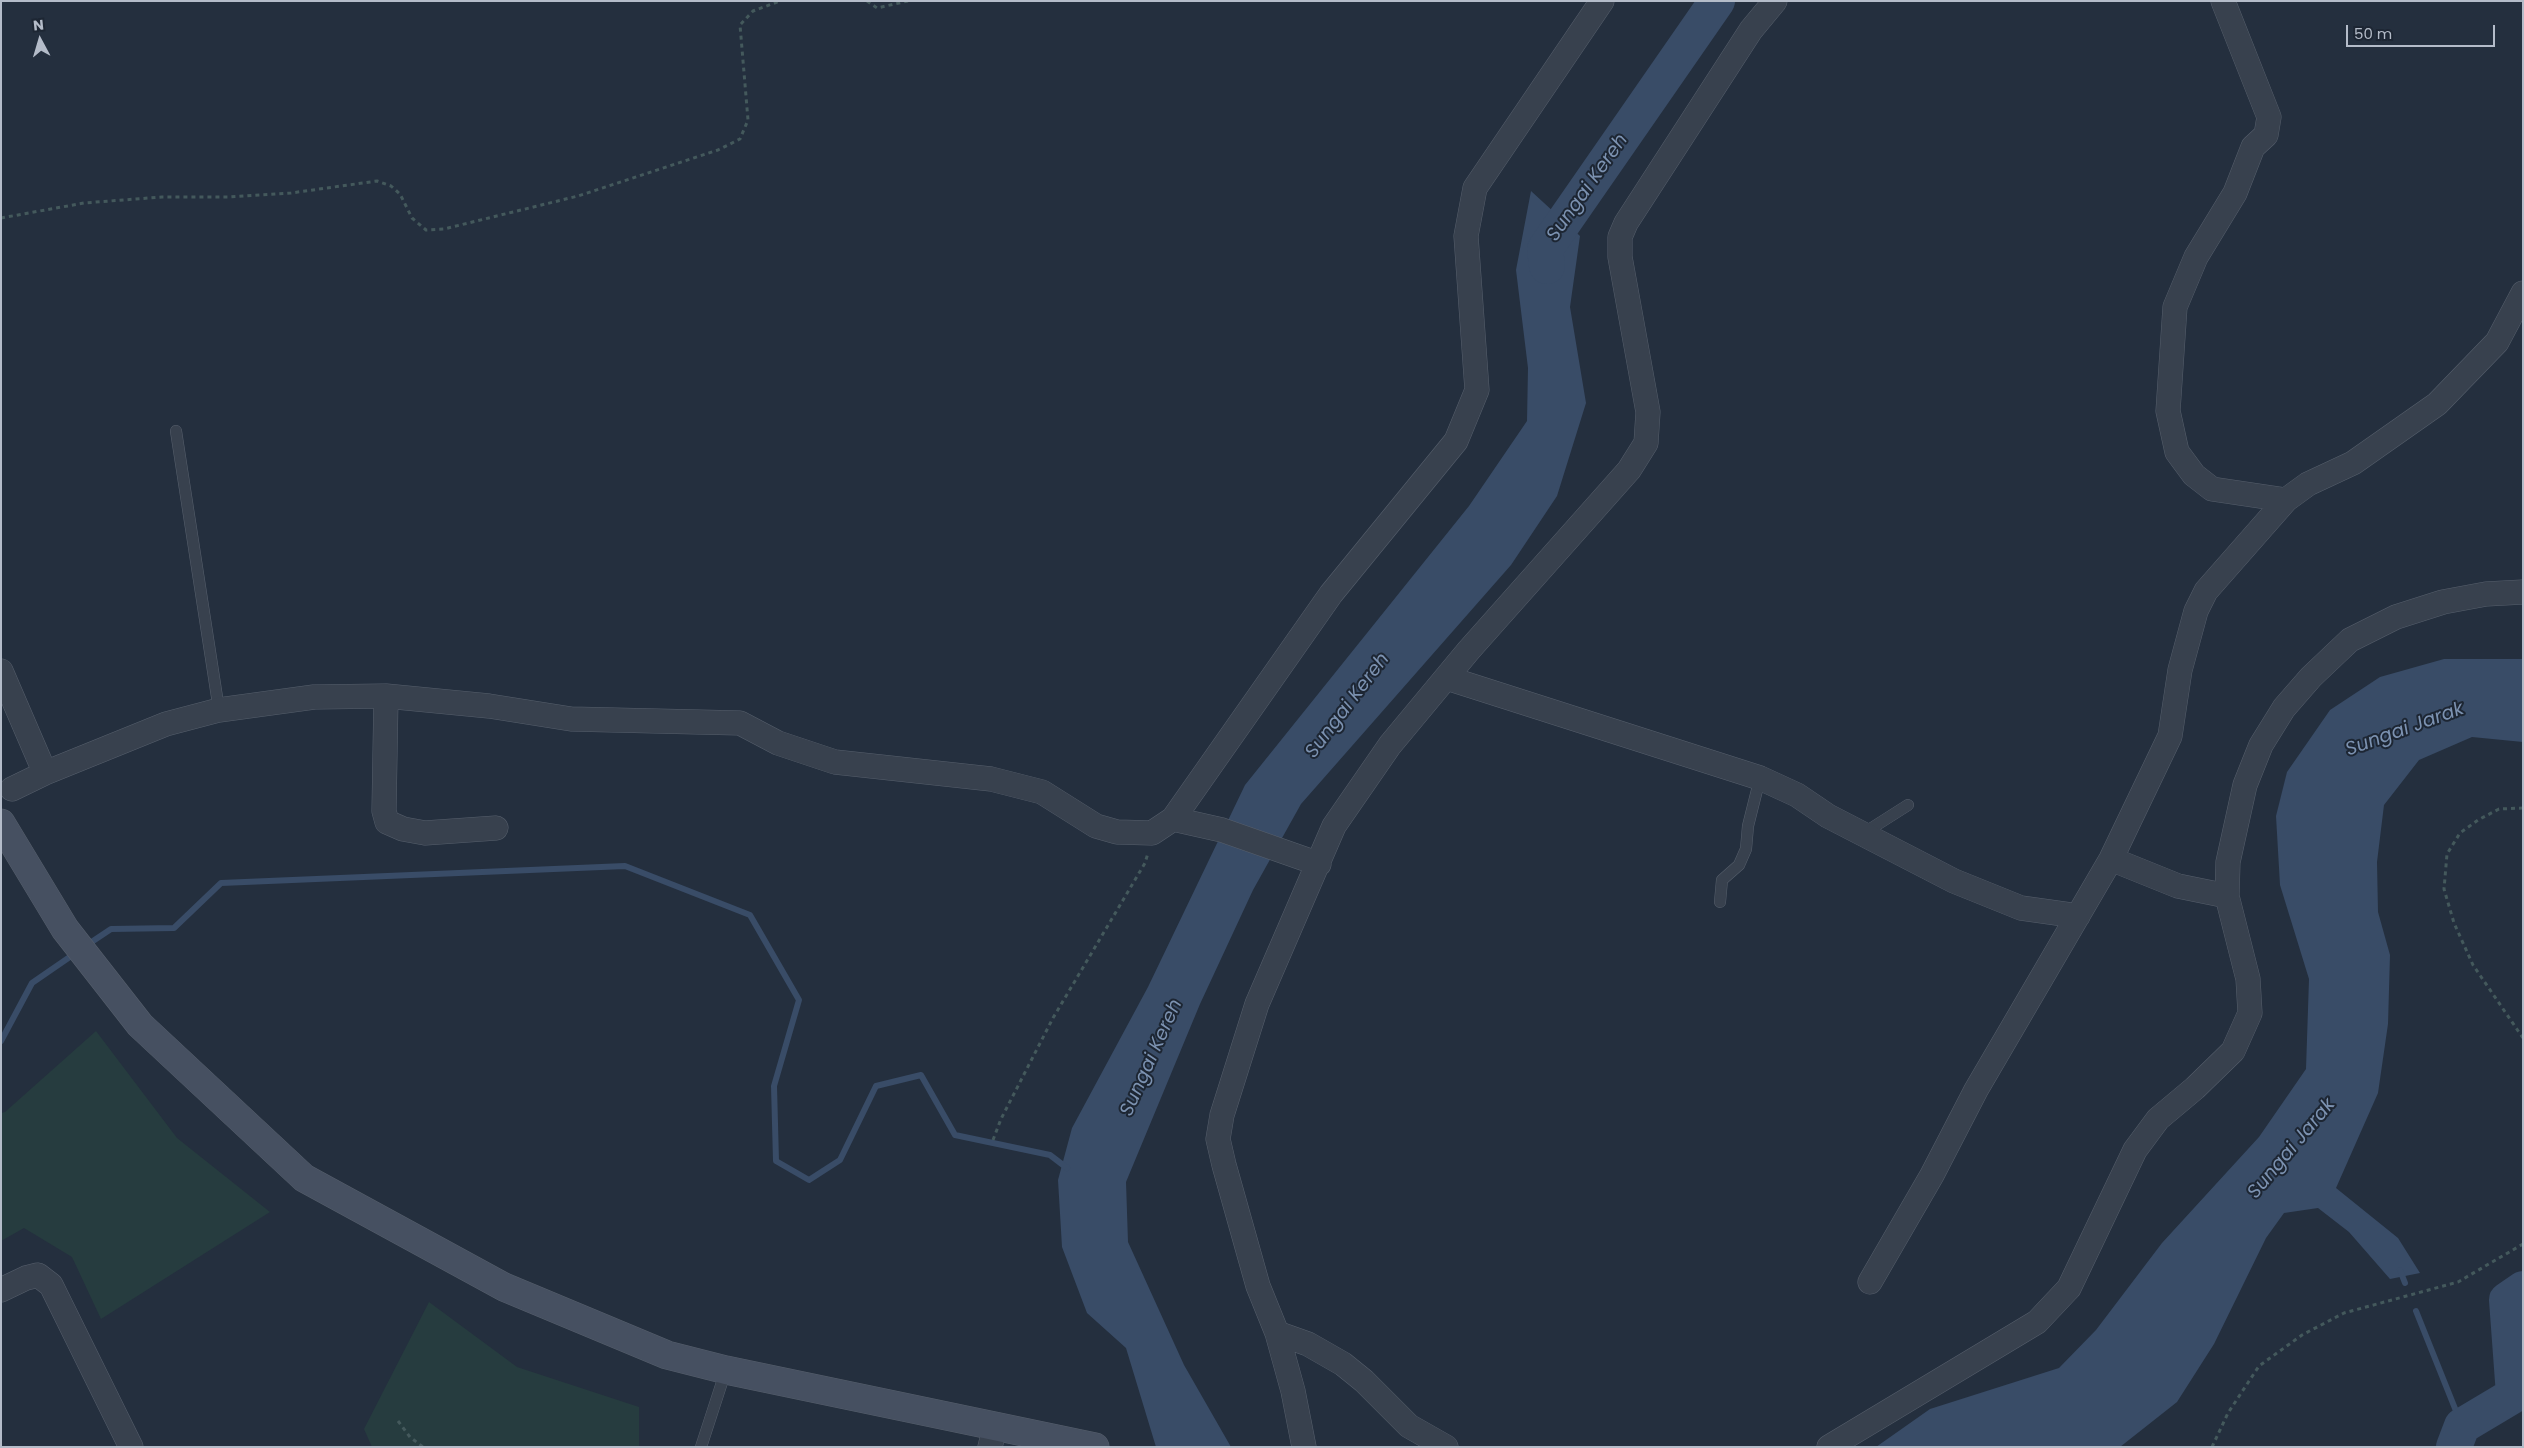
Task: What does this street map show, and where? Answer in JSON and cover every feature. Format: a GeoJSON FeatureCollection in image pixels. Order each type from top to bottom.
{"type":"FeatureCollection","features":[{"type":"Feature","properties":{"kind":"street"},"geometry":{"type":"LineString","coordinates":[[12,790],[45,774],[166,724],[219,710],[314,697],[386,696],[489,706],[572,719],[740,723],[778,743],[835,762],[991,779],[1042,792],[1096,826],[1117,832],[1152,833],[1173,819],[1331,594],[1456,441],[1477,390],[1466,236],[1476,188],[1602,1]]}},
{"type":"Feature","properties":{"kind":"street"},"geometry":{"type":"LineString","coordinates":[[1304,1447],[1293,1391],[1277,1333],[1258,1286],[1218,1139],[1222,1115],[1257,1004],[1312,862],[1384,753],[1469,650],[1629,470],[1646,443],[1648,412],[1620,257],[1620,238],[1626,223],[1751,30],[1774,1]]}},
{"type":"Feature","properties":{"kind":"street"},"geometry":{"type":"LineString","coordinates":[[2224,1],[2269,118],[2266,135],[2253,147],[2235,193],[2196,256],[2175,307],[2168,411],[2177,452],[2194,475],[2212,489],[2286,500]]}},
{"type":"Feature","properties":{"kind":"street"},"geometry":{"type":"LineString","coordinates":[[1870,1282],[1932,1175],[1976,1090],[2111,859],[2170,736],[2180,670],[2196,611],[2206,591],[2286,500],[2308,484],[2353,463],[2437,404],[2497,342],[2523,293]]}},
{"type":"Feature","properties":{"kind":"street"},"geometry":{"type":"LineString","coordinates":[[1829,1447],[2037,1322],[2068,1288],[2136,1150],[2158,1119],[2195,1088],[2232,1051],[2250,1014],[2248,979],[2227,896],[2228,862],[2245,785],[2261,745],[2284,708],[2311,677],[2350,640],[2396,617],[2443,602],[2486,594],[2523,592]]}},
{"type":"Feature","properties":{"kind":"street"},"geometry":{"type":"LineString","coordinates":[[1,671],[45,774]]}},
{"type":"Feature","properties":{"kind":"street"},"geometry":{"type":"LineString","coordinates":[[1447,678],[1760,778],[1797,795],[1828,816],[1954,881],[2021,908],[2078,916]]}},
{"type":"Feature","properties":{"kind":"street"},"geometry":{"type":"LineString","coordinates":[[386,696],[384,811],[388,822],[403,829],[425,833],[496,828]]}},
{"type":"Feature","properties":{"kind":"street"},"geometry":{"type":"LineString","coordinates":[[1173,819],[1222,830],[1312,862]]}},
{"type":"Feature","properties":{"kind":"street"},"geometry":{"type":"LineString","coordinates":[[1,823],[65,928],[140,1025],[304,1178],[504,1288],[667,1355],[993,1437],[1095,1447]]}},
{"type":"Feature","properties":{"kind":"street"},"geometry":{"type":"LineString","coordinates":[[2111,859],[2178,886],[2227,896]]}},
{"type":"Feature","properties":{"kind":"street"},"geometry":{"type":"LineString","coordinates":[[1,1290],[26,1278],[38,1275],[51,1284],[131,1447]]}},
{"type":"Feature","properties":{"kind":"street"},"geometry":{"type":"LineString","coordinates":[[1277,1333],[1308,1344],[1343,1364],[1364,1381],[1409,1426],[1446,1447]]}},
{"type":"Feature","properties":{"kind":"lane"},"geometry":{"type":"LineString","coordinates":[[176,431],[219,710]]}},
{"type":"Feature","properties":{"kind":"lane"},"geometry":{"type":"LineString","coordinates":[[1720,902],[1722,880],[1739,866],[1746,849],[1748,826],[1760,778]]}},
{"type":"Feature","properties":{"kind":"lane"},"geometry":{"type":"LineString","coordinates":[[1864,833],[1908,805]]}},
{"type":"Feature","properties":{"kind":"lane"},"geometry":{"type":"LineString","coordinates":[[702,1447],[726,1370]]}},
{"type":"Feature","properties":{"kind":"path"},"geometry":{"type":"LineString","coordinates":[[1,218],[84,203],[162,197],[229,197],[290,193],[377,181],[391,186],[400,194],[412,218],[426,230],[444,229],[578,196],[718,150],[740,138],[748,120],[740,25],[753,11],[780,1]]}},
{"type":"Feature","properties":{"kind":"path"},"geometry":{"type":"LineString","coordinates":[[867,1],[877,8],[908,1]]}},
{"type":"Feature","properties":{"kind":"path"},"geometry":{"type":"LineString","coordinates":[[2523,808],[2499,809],[2478,820],[2460,833],[2447,854],[2444,889],[2454,923],[2473,965],[2523,1038]]}},
{"type":"Feature","properties":{"kind":"path"},"geometry":{"type":"LineString","coordinates":[[993,1140],[1001,1119],[1052,1018],[1145,863],[1152,833]]}},
{"type":"Feature","properties":{"kind":"path"},"geometry":{"type":"LineString","coordinates":[[2212,1447],[2228,1413],[2259,1366],[2302,1335],[2344,1313],[2458,1282],[2523,1244]]}},
{"type":"Feature","properties":{"kind":"path"},"geometry":{"type":"LineString","coordinates":[[398,1421],[410,1437],[423,1447]]}},
{"type":"Feature","properties":{"kind":"green space"},"geometry":{"type":"Polygon","coordinates":[[[96,1031],[177,1138],[270,1212],[101,1319],[72,1257],[24,1228],[1,1241],[1,1113],[5,1112],[96,1031]]]}},
{"type":"Feature","properties":{"kind":"green space"},"geometry":{"type":"Polygon","coordinates":[[[429,1302],[517,1367],[639,1407],[639,1447],[372,1447],[364,1429],[429,1302]]]}},
{"type":"Feature","properties":{"kind":"water"},"geometry":{"type":"Polygon","coordinates":[[[1531,191],[1580,236],[1570,307],[1586,403],[1557,496],[1511,565],[1301,804],[1253,890],[1200,1004],[1126,1182],[1128,1242],[1184,1365],[1231,1447],[1156,1447],[1126,1348],[1087,1313],[1062,1247],[1058,1180],[1072,1128],[1148,987],[1245,785],[1469,506],[1527,421],[1528,368],[1516,270],[1531,191]]]}},
{"type":"Feature","properties":{"kind":"water","name":"Sungai Jarak"},"geometry":{"type":"Polygon","coordinates":[[[2444,659],[2523,659],[2523,742],[2472,737],[2419,760],[2384,805],[2377,862],[2378,912],[2390,955],[2388,1024],[2378,1093],[2336,1188],[2398,1238],[2420,1273],[2390,1279],[2349,1232],[2318,1208],[2284,1213],[2266,1238],[2214,1344],[2177,1402],[2120,1447],[1876,1447],[1930,1409],[2059,1368],[2096,1330],[2162,1243],[2259,1137],[2306,1069],[2309,979],[2280,885],[2276,816],[2287,772],[2330,710],[2380,677],[2444,659]]]}},
{"type":"Feature","properties":{"kind":"waterway","name":"Sungai Kereh"},"geometry":{"type":"LineString","coordinates":[[1547,266],[1545,249],[1717,1]]}},
{"type":"Feature","properties":{"kind":"waterway"},"geometry":{"type":"LineString","coordinates":[[87,945],[111,929],[174,928],[221,883],[625,866],[750,915],[799,1000],[774,1086],[776,1161],[809,1180],[840,1160],[876,1086],[921,1075],[955,1135],[1050,1155],[1067,1168]]}},
{"type":"Feature","properties":{"kind":"waterway"},"geometry":{"type":"LineString","coordinates":[[1,1041],[32,983],[77,952]]}},
{"type":"Feature","properties":{"kind":"waterway"},"geometry":{"type":"LineString","coordinates":[[2400,1270],[2405,1283]]}},
{"type":"Feature","properties":{"kind":"waterway"},"geometry":{"type":"LineString","coordinates":[[2454,1447],[2462,1426],[2514,1395],[2507,1300],[2523,1289]]}},
{"type":"Feature","properties":{"kind":"waterway"},"geometry":{"type":"LineString","coordinates":[[2416,1311],[2462,1426]]}}]}
